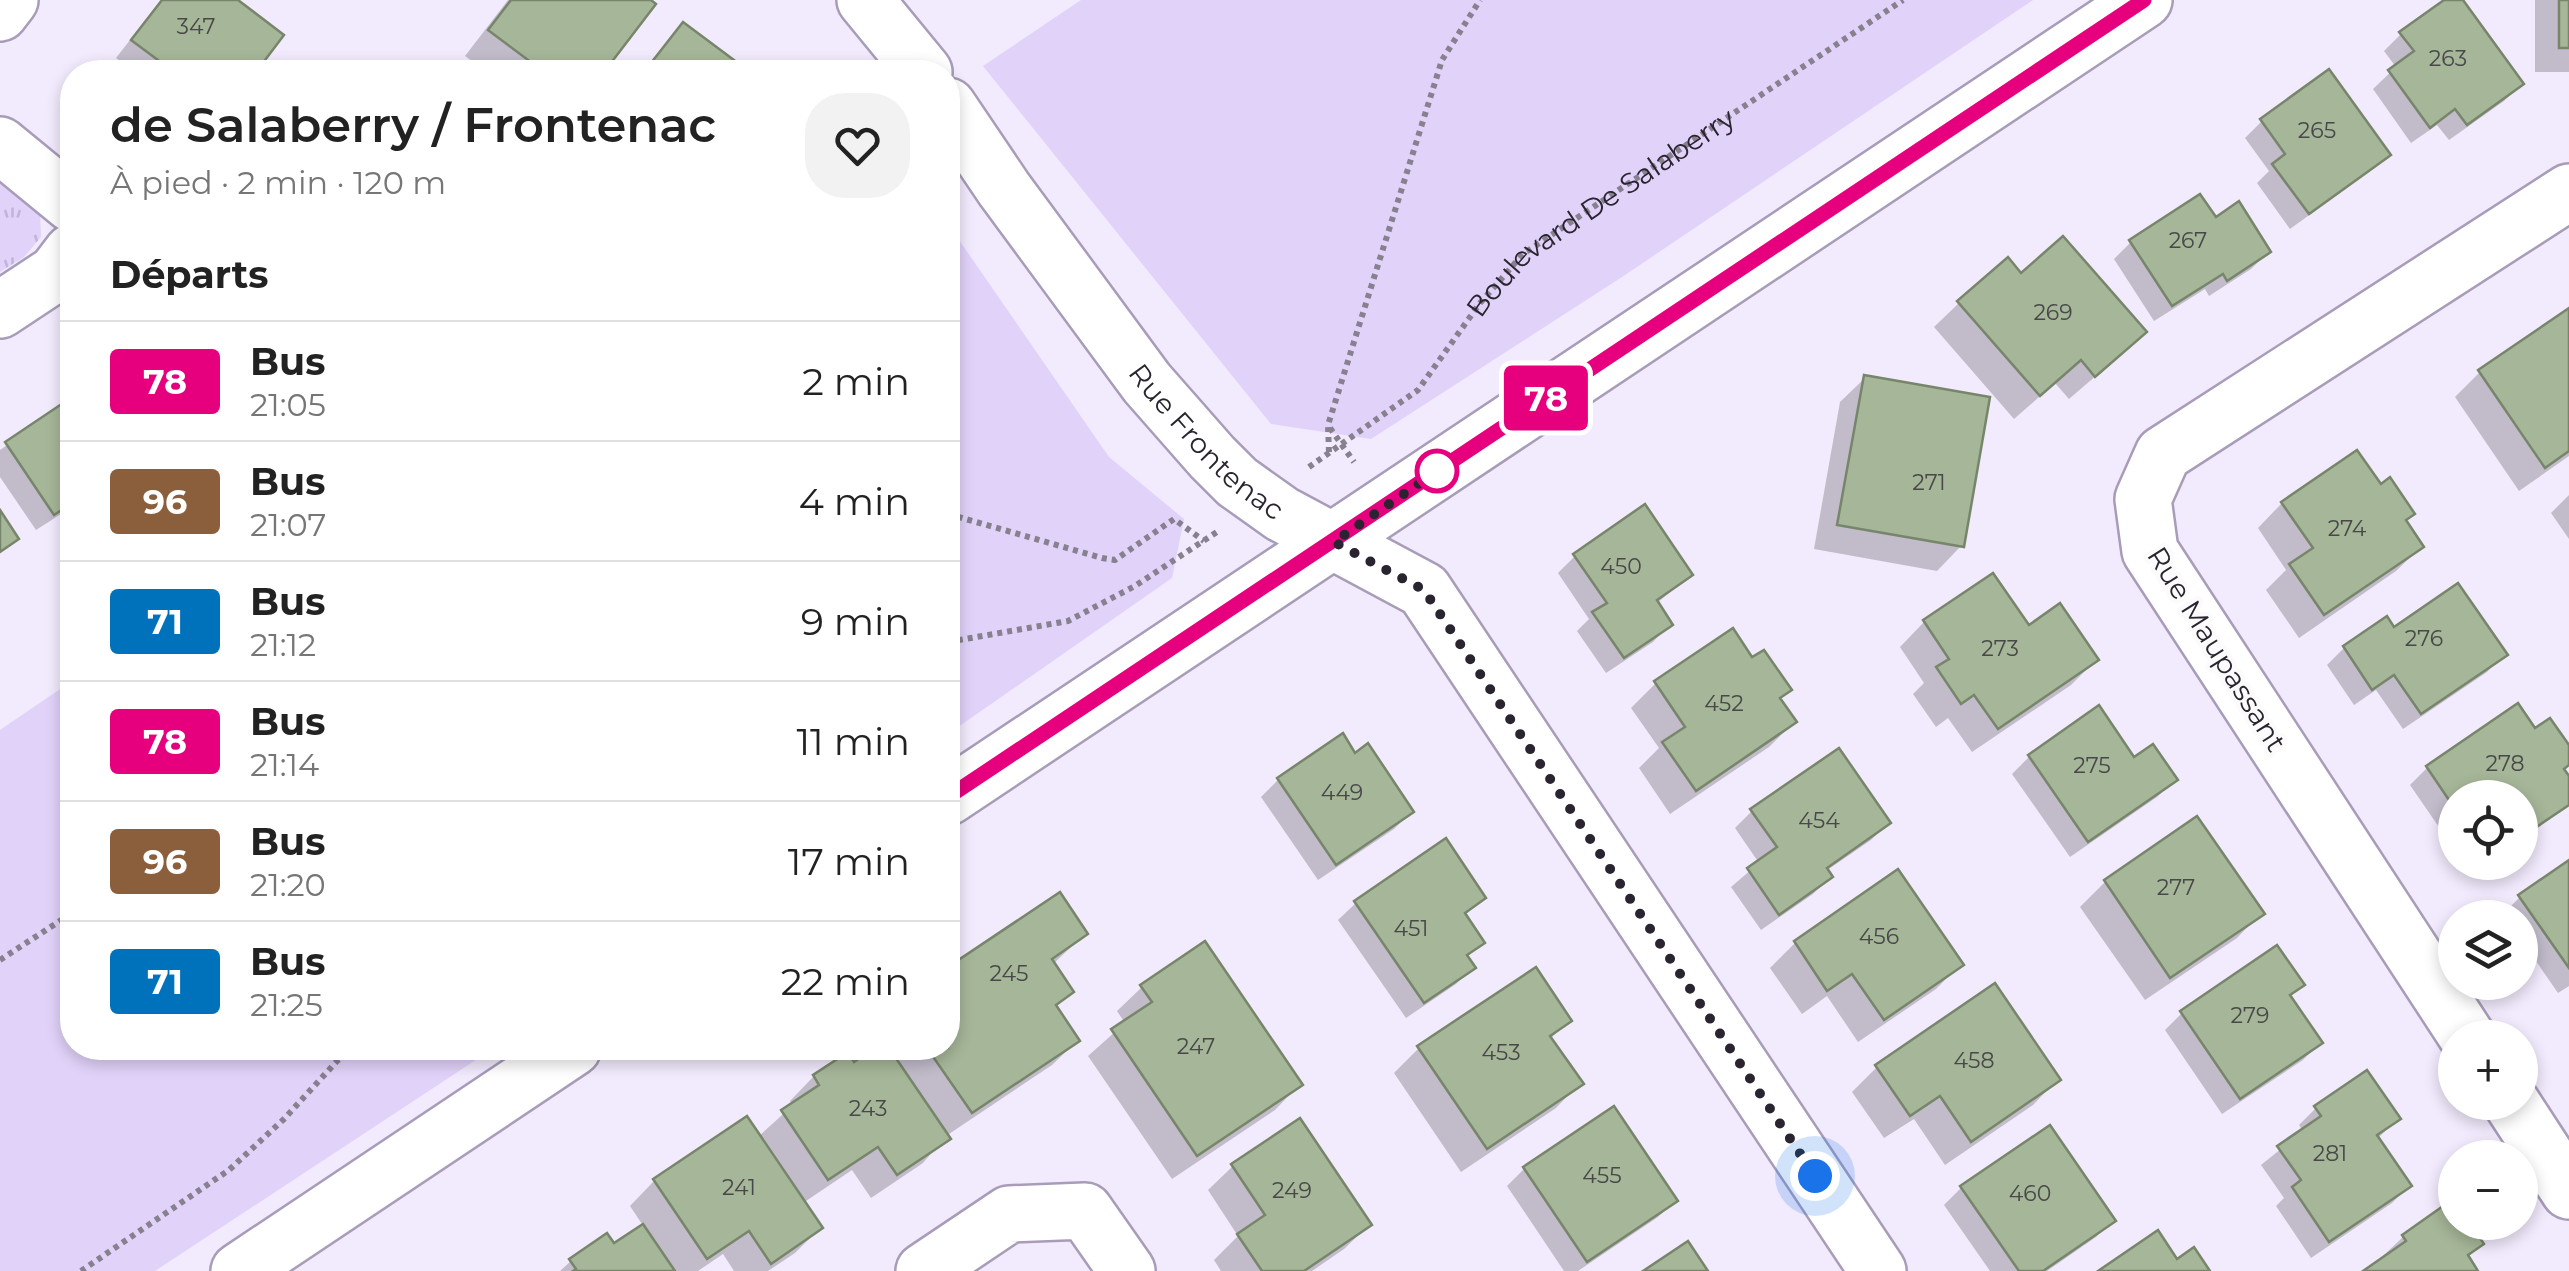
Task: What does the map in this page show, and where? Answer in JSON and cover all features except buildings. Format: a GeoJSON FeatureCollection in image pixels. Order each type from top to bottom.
{"type":"FeatureCollection","features":[{"type":"Feature","properties":{"kind":"street"},"geometry":{"type":"LineString","coordinates":[[0,13],[10,0]]}},
{"type":"Feature","properties":{"kind":"street"},"geometry":{"type":"LineString","coordinates":[[865,0],[914,60]]}},
{"type":"Feature","properties":{"kind":"street"},"geometry":{"type":"LineString","coordinates":[[960,789],[2144,0]]}},
{"type":"Feature","properties":{"kind":"street","name":"Rue Frontenac"},"geometry":{"type":"LineString","coordinates":[[960,123],[1147,383],[1237,482],[1261,501],[1424,590],[1878,1271]]}},
{"type":"Feature","properties":{"kind":"street"},"geometry":{"type":"LineString","coordinates":[[0,144],[60,194]]}},
{"type":"Feature","properties":{"kind":"street","name":"Rue Maupassant"},"geometry":{"type":"LineString","coordinates":[[2456,1020],[2150,551],[2143,498],[2163,454],[2569,192]]}},
{"type":"Feature","properties":{"kind":"street"},"geometry":{"type":"LineString","coordinates":[[0,310],[60,268]]}},
{"type":"Feature","properties":{"kind":"street"},"geometry":{"type":"LineString","coordinates":[[239,1271],[555,1060]]}},
{"type":"Feature","properties":{"kind":"street"},"geometry":{"type":"LineString","coordinates":[[2523,1120],[2569,1191]]}},
{"type":"Feature","properties":{"kind":"street"},"geometry":{"type":"LineString","coordinates":[[924,1271],[1008,1214],[1085,1210],[1127,1271]]}},
{"type":"Feature","properties":{"kind":"path"},"geometry":{"type":"LineString","coordinates":[[1358,468],[1328,425],[1442,60],[1480,0]]}},
{"type":"Feature","properties":{"kind":"path","name":"Boulevard De Salaberry"},"geometry":{"type":"LineString","coordinates":[[1328,425],[1328,453],[1418,390],[1480,303],[1523,254],[1903,0]]}},
{"type":"Feature","properties":{"kind":"path"},"geometry":{"type":"LineString","coordinates":[[960,517],[1115,560],[1174,518],[1204,541],[1135,586],[1068,621],[960,640]]}},
{"type":"Feature","properties":{"kind":"path"},"geometry":{"type":"LineString","coordinates":[[0,960],[60,921]]}},
{"type":"Feature","properties":{"kind":"path"},"geometry":{"type":"LineString","coordinates":[[81,1271],[229,1170],[339,1060]]}},
{"type":"Feature","properties":{"kind":"green space"},"geometry":{"type":"Polygon","coordinates":[[[1081,0],[2033,0],[1622,277],[1371,439],[1271,424],[983,66],[1081,0]]]}},
{"type":"Feature","properties":{"kind":"green space"},"geometry":{"type":"Polygon","coordinates":[[[0,181],[40,213],[41,237],[24,257],[0,272],[0,181]]]}},
{"type":"Feature","properties":{"kind":"green space"},"geometry":{"type":"Polygon","coordinates":[[[960,241],[1109,457],[1184,519],[1172,578],[960,726],[960,241]]]}},
{"type":"Feature","properties":{"kind":"green space"},"geometry":{"type":"Polygon","coordinates":[[[60,689],[60,1060],[476,1060],[155,1271],[0,1271],[0,730],[60,689]]]}},
{"type":"Feature","properties":{"kind":"bus line","name":"78"},"geometry":{"type":"LineString","coordinates":[[960,789],[2144,0]]}},
{"type":"Feature","properties":{"kind":"route"},"geometry":{"type":"LineString","coordinates":[[1437,471],[1450,462],[1334,542],[1424,590],[1815,1176]]}}]}
